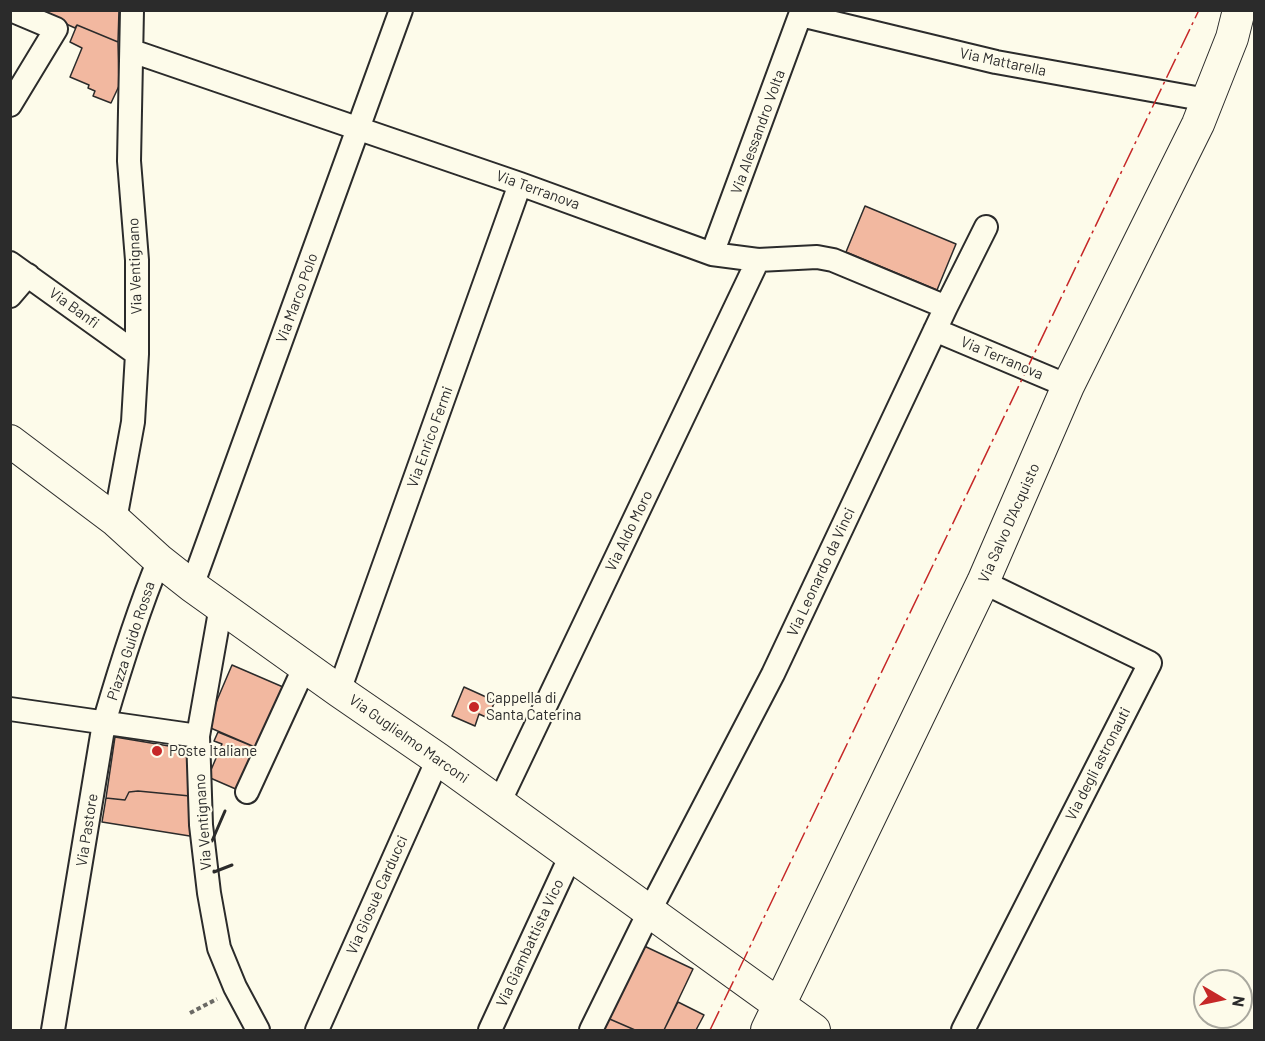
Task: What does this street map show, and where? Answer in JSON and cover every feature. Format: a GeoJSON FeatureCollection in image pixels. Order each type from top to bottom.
{"type":"FeatureCollection","features":[{"type":"Feature","properties":{"kind":"main road","name":"Via Salvo D'Acquisto"},"geometry":{"type":"LineString","coordinates":[[773,1018],[983,582],[1068,386],[1198,124],[1232,38],[1239,10]]}},
{"type":"Feature","properties":{"kind":"main road","name":"Via Guglielmo Marconi"},"geometry":{"type":"LineString","coordinates":[[10,441],[116,520],[159,560],[192,586],[438,759],[649,912],[773,1018],[814,1030]]}},
{"type":"Feature","properties":{"kind":"street"},"geometry":{"type":"LineString","coordinates":[[10,105],[56,29],[11,10]]}},
{"type":"Feature","properties":{"kind":"street","name":"Via Ventignano"},"geometry":{"type":"LineString","coordinates":[[116,520],[133,422],[137,354],[137,260],[129,161],[132,10]]}},
{"type":"Feature","properties":{"kind":"street","name":"Via Marco Polo"},"geometry":{"type":"LineString","coordinates":[[192,586],[401,10]]}},
{"type":"Feature","properties":{"kind":"street","name":"Via Mattarella"},"geometry":{"type":"LineString","coordinates":[[801,13],[996,62],[1207,100]]}},
{"type":"Feature","properties":{"kind":"street","name":"Via Alessandro Volta"},"geometry":{"type":"LineString","coordinates":[[712,254],[801,13]]}},
{"type":"Feature","properties":{"kind":"street","name":"Via Terranova"},"geometry":{"type":"LineString","coordinates":[[132,51],[520,184],[712,254],[758,260],[817,257],[833,260],[946,307]]}},
{"type":"Feature","properties":{"kind":"street","name":"Via Enrico Fermi"},"geometry":{"type":"LineString","coordinates":[[339,691],[520,184]]}},
{"type":"Feature","properties":{"kind":"street","name":"Via Leonardo da Vinci"},"geometry":{"type":"LineString","coordinates":[[591,1030],[649,912],[773,674],[986,227]]}},
{"type":"Feature","properties":{"kind":"street","name":"Via Aldo Moro"},"geometry":{"type":"LineString","coordinates":[[499,803],[758,260]]}},
{"type":"Feature","properties":{"kind":"street"},"geometry":{"type":"LineString","coordinates":[[10,296],[19,269]]}},
{"type":"Feature","properties":{"kind":"street","name":"Via Banfi"},"geometry":{"type":"LineString","coordinates":[[19,269],[137,354]]}},
{"type":"Feature","properties":{"kind":"street","name":"Via Terranova"},"geometry":{"type":"LineString","coordinates":[[935,330],[1068,386]]}},
{"type":"Feature","properties":{"kind":"street","name":"Piazza Guido Rossa"},"geometry":{"type":"LineString","coordinates":[[104,723],[116,680],[159,560]]}},
{"type":"Feature","properties":{"kind":"street","name":"Via degli astronauti"},"geometry":{"type":"LineString","coordinates":[[963,1030],[1150,663],[983,582]]}},
{"type":"Feature","properties":{"kind":"street","name":"Via Ventignano"},"geometry":{"type":"LineString","coordinates":[[221,606],[198,736],[201,825],[209,893],[219,948],[235,987],[258,1030]]}},
{"type":"Feature","properties":{"kind":"street"},"geometry":{"type":"LineString","coordinates":[[247,792],[305,666]]}},
{"type":"Feature","properties":{"kind":"street"},"geometry":{"type":"LineString","coordinates":[[10,709],[198,736]]}},
{"type":"Feature","properties":{"kind":"street","name":"Via Pastore"},"geometry":{"type":"LineString","coordinates":[[53,1030],[104,723]]}},
{"type":"Feature","properties":{"kind":"street","name":"Via Giosuè Carducci"},"geometry":{"type":"LineString","coordinates":[[317,1030],[438,759]]}},
{"type":"Feature","properties":{"kind":"street","name":"Via Giambattista Vico"},"geometry":{"type":"LineString","coordinates":[[490,1030],[571,855]]}},
{"type":"Feature","properties":{"kind":"path"},"geometry":{"type":"LineString","coordinates":[[190,1013],[213,1001]]}},
{"type":"Feature","properties":{"kind":"building"},"geometry":{"type":"Polygon","coordinates":[[[43,10],[119,10],[118,42],[77,25],[75,28],[42,13],[43,10]]]}},
{"type":"Feature","properties":{"kind":"building"},"geometry":{"type":"Polygon","coordinates":[[[77,25],[118,42],[119,86],[111,103],[93,96],[95,91],[88,88],[89,85],[70,77],[82,48],[70,42],[77,25]]]}},
{"type":"Feature","properties":{"kind":"building"},"geometry":{"type":"Polygon","coordinates":[[[865,206],[956,244],[937,290],[846,252],[865,206]]]}},
{"type":"Feature","properties":{"kind":"building"},"geometry":{"type":"Polygon","coordinates":[[[232,665],[283,687],[257,748],[206,726],[232,665]]]}},
{"type":"Feature","properties":{"kind":"building","name":"Cappella di Santa Caterina"},"geometry":{"type":"Polygon","coordinates":[[[464,687],[495,701],[488,718],[479,714],[475,726],[452,716],[464,687]]]}},
{"type":"Feature","properties":{"kind":"building"},"geometry":{"type":"Polygon","coordinates":[[[218,732],[257,748],[238,790],[208,777],[222,744],[214,741],[218,732]]]}},
{"type":"Feature","properties":{"kind":"building"},"geometry":{"type":"Polygon","coordinates":[[[115,737],[193,750],[190,796],[138,791],[129,792],[125,800],[106,798],[115,737]]]}},
{"type":"Feature","properties":{"kind":"building"},"geometry":{"type":"Polygon","coordinates":[[[129,792],[190,796],[196,837],[102,822],[106,798],[125,800],[129,792]]]}},
{"type":"Feature","properties":{"kind":"building"},"geometry":{"type":"Polygon","coordinates":[[[640,944],[693,969],[664,1030],[635,1030],[605,1017],[640,944]]]}},
{"type":"Feature","properties":{"kind":"building"},"geometry":{"type":"Polygon","coordinates":[[[678,1002],[704,1015],[696,1030],[664,1030],[678,1002]]]}},
{"type":"Feature","properties":{"kind":"building"},"geometry":{"type":"Polygon","coordinates":[[[605,1017],[635,1030],[599,1030],[605,1017]]]}},
{"type":"Feature","properties":{"kind":"wall"},"geometry":{"type":"LineString","coordinates":[[212,841],[225,811]]}},
{"type":"Feature","properties":{"kind":"wall"},"geometry":{"type":"LineString","coordinates":[[214,871],[232,865]]}},
{"type":"Feature","properties":{"kind":"power"},"geometry":{"type":"LineString","coordinates":[[710,1030],[1199,10]]}},
{"type":"Feature","properties":{"kind":"place","name":"Cappella di Santa Caterina"},"geometry":{"type":"Point","coordinates":[474,707]}},
{"type":"Feature","properties":{"kind":"place","name":"Poste Italiane"},"geometry":{"type":"Point","coordinates":[157,751]}}]}
